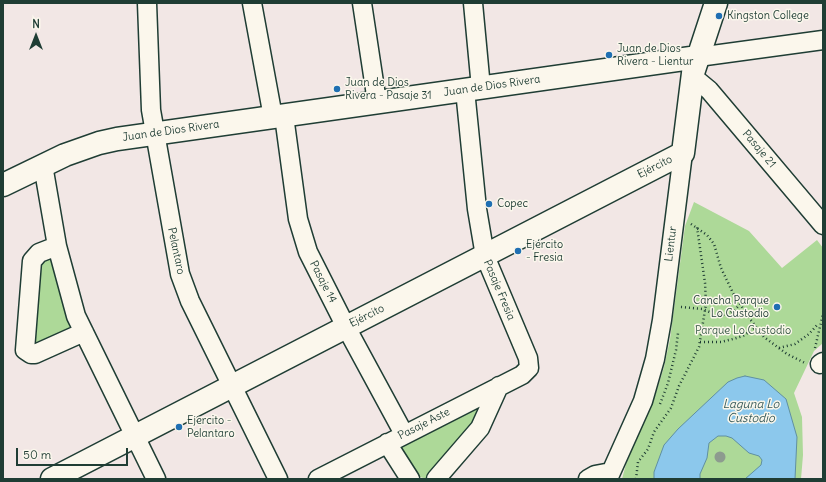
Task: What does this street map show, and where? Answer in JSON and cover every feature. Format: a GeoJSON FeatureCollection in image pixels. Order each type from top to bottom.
{"type":"FeatureCollection","features":[{"type":"Feature","properties":{"kind":"main road","name":"Lientur"},"geometry":{"type":"LineString","coordinates":[[683,153],[695,67],[716,3]]}},
{"type":"Feature","properties":{"kind":"main road","name":"Juan de Dios Rivera"},"geometry":{"type":"LineString","coordinates":[[3,185],[43,165],[99,143],[473,89],[695,67]]}},
{"type":"Feature","properties":{"kind":"main road","name":"Ejército"},"geometry":{"type":"LineString","coordinates":[[52,479],[683,153]]}},
{"type":"Feature","properties":{"kind":"street","name":"Pelantaro"},"geometry":{"type":"LineString","coordinates":[[147,3],[149,90],[154,134],[180,274],[190,301],[278,479]]}},
{"type":"Feature","properties":{"kind":"street","name":"Pasaje 14"},"geometry":{"type":"LineString","coordinates":[[252,3],[279,116],[303,238],[314,265],[404,434]]}},
{"type":"Feature","properties":{"kind":"street"},"geometry":{"type":"LineString","coordinates":[[362,3],[377,102]]}},
{"type":"Feature","properties":{"kind":"street","name":"Pasaje Fresia"},"geometry":{"type":"LineString","coordinates":[[473,3],[473,89],[477,209],[484,256],[528,358],[529,368]]}},
{"type":"Feature","properties":{"kind":"street","name":"Juan de Dios Rivera"},"geometry":{"type":"LineString","coordinates":[[695,67],[820,45]]}},
{"type":"Feature","properties":{"kind":"street","name":"Pasaje 21"},"geometry":{"type":"LineString","coordinates":[[695,67],[709,90],[823,225]]}},
{"type":"Feature","properties":{"kind":"street","name":"Lientur"},"geometry":{"type":"LineString","coordinates":[[610,477],[643,400],[656,359],[683,153]]}},
{"type":"Feature","properties":{"kind":"street"},"geometry":{"type":"LineString","coordinates":[[43,165],[57,246],[67,289],[76,316],[156,479]]}},
{"type":"Feature","properties":{"kind":"street"},"geometry":{"type":"LineString","coordinates":[[57,246],[39,253],[32,261],[25,350],[31,354],[35,354],[84,332]]}},
{"type":"Feature","properties":{"kind":"street","name":"Pasaje Aste"},"geometry":{"type":"LineString","coordinates":[[318,479],[500,386],[524,373],[529,368]]}},
{"type":"Feature","properties":{"kind":"street"},"geometry":{"type":"LineString","coordinates":[[436,479],[480,428],[500,386]]}},
{"type":"Feature","properties":{"kind":"street"},"geometry":{"type":"LineString","coordinates":[[387,443],[410,479]]}},
{"type":"Feature","properties":{"kind":"street"},"geometry":{"type":"LineString","coordinates":[[588,479],[594,475],[610,477]]}},
{"type":"Feature","properties":{"kind":"path"},"geometry":{"type":"LineString","coordinates":[[689,223],[708,235],[714,244],[721,268],[740,304],[764,337],[779,348],[806,363],[817,360],[820,322],[823,314]]}},
{"type":"Feature","properties":{"kind":"path"},"geometry":{"type":"LineString","coordinates":[[636,479],[638,462],[648,449],[654,432],[671,408],[679,386],[700,342],[705,310],[705,283],[697,227]]}},
{"type":"Feature","properties":{"kind":"path"},"geometry":{"type":"LineString","coordinates":[[681,307],[695,307],[718,316],[728,314],[740,304]]}},
{"type":"Feature","properties":{"kind":"path"},"geometry":{"type":"LineString","coordinates":[[779,348],[795,344],[809,334],[820,322]]}},
{"type":"Feature","properties":{"kind":"path"},"geometry":{"type":"LineString","coordinates":[[700,342],[716,342],[733,339],[743,336],[756,327]]}},
{"type":"Feature","properties":{"kind":"green space","name":"Parque Lo Custodio"},"geometry":{"type":"Polygon","coordinates":[[[694,202],[749,231],[782,268],[817,240],[823,248],[823,343],[814,351],[794,393],[802,417],[803,455],[801,479],[622,479],[626,464],[655,396],[664,367],[670,339],[685,226],[694,202]]]}},
{"type":"Feature","properties":{"kind":"green space"},"geometry":{"type":"Polygon","coordinates":[[[42,255],[56,259],[75,328],[29,345],[36,266],[42,255]]]}},
{"type":"Feature","properties":{"kind":"green space"},"geometry":{"type":"Polygon","coordinates":[[[485,399],[463,443],[427,479],[420,477],[397,451],[400,442],[485,399]]]}},
{"type":"Feature","properties":{"kind":"water","name":"Laguna Lo Custodio"},"geometry":{"type":"Polygon","coordinates":[[[745,376],[764,380],[786,399],[797,437],[795,479],[745,479],[761,465],[762,460],[759,456],[749,453],[732,438],[718,436],[709,443],[707,458],[700,474],[700,479],[654,479],[654,472],[664,445],[678,429],[728,382],[745,376]]]}},
{"type":"Feature","properties":{"kind":"place","name":"Kingston College"},"geometry":{"type":"Point","coordinates":[719,16]}},
{"type":"Feature","properties":{"kind":"place","name":"Juan de Dios Rivera - Lientur"},"geometry":{"type":"Point","coordinates":[609,55]}},
{"type":"Feature","properties":{"kind":"place","name":"Juan de Dios Rivera - Pasaje 31"},"geometry":{"type":"Point","coordinates":[337,89]}},
{"type":"Feature","properties":{"kind":"place","name":"Copec"},"geometry":{"type":"Point","coordinates":[489,204]}},
{"type":"Feature","properties":{"kind":"place","name":"Ejército - Fresia"},"geometry":{"type":"Point","coordinates":[518,251]}},
{"type":"Feature","properties":{"kind":"place","name":"Cancha Parque Lo Custodio"},"geometry":{"type":"Point","coordinates":[777,307]}},
{"type":"Feature","properties":{"kind":"place","name":"Ejercito - Pelantaro"},"geometry":{"type":"Point","coordinates":[179,427]}}]}
